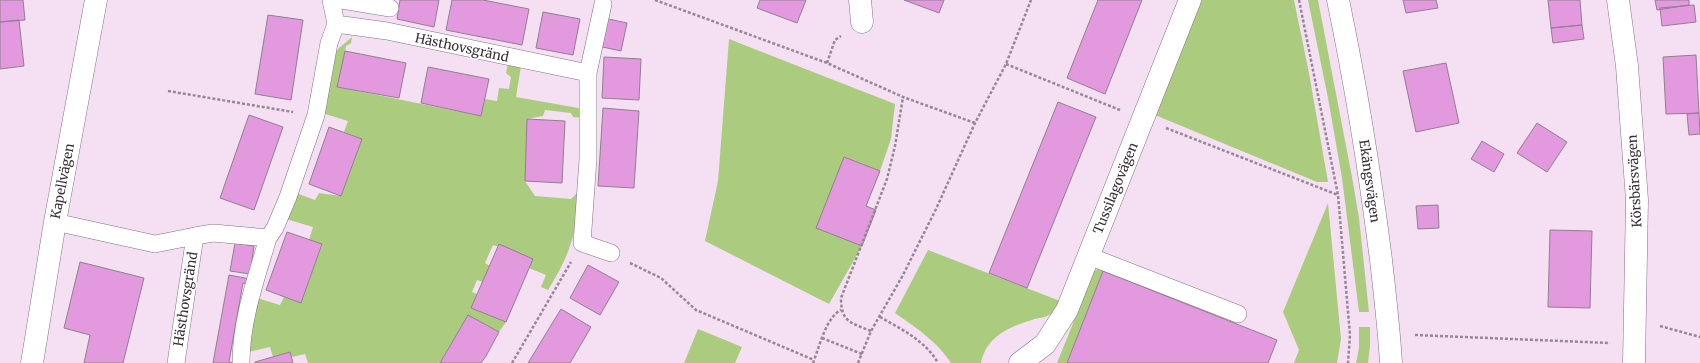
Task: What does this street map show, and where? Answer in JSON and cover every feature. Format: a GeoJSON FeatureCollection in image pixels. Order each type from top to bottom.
{"type":"FeatureCollection","features":[{"type":"Feature","properties":{"kind":"street","name":"Kapellvägen"},"geometry":{"type":"LineString","coordinates":[[32,363],[55,222],[96,0]]}},
{"type":"Feature","properties":{"kind":"street"},"geometry":{"type":"LineString","coordinates":[[860,0],[862,22]]}},
{"type":"Feature","properties":{"kind":"street","name":"Tussilagovägen"},"geometry":{"type":"LineString","coordinates":[[1020,363],[1045,344],[1067,310],[1190,0]]}},
{"type":"Feature","properties":{"kind":"street","name":"Ekängsvägen"},"geometry":{"type":"LineString","coordinates":[[1338,0],[1362,128],[1376,218],[1390,336],[1391,363]]}},
{"type":"Feature","properties":{"kind":"street","name":"Körsbärsvägen"},"geometry":{"type":"LineString","coordinates":[[1618,0],[1627,66],[1637,200],[1634,363]]}},
{"type":"Feature","properties":{"kind":"lane"},"geometry":{"type":"LineString","coordinates":[[241,363],[241,345],[247,309],[268,238],[275,228],[288,197],[316,116],[329,43],[336,24],[331,0]]}},
{"type":"Feature","properties":{"kind":"lane"},"geometry":{"type":"LineString","coordinates":[[342,0],[390,8]]}},
{"type":"Feature","properties":{"kind":"lane"},"geometry":{"type":"LineString","coordinates":[[603,4],[588,73],[588,159],[582,243],[611,253]]}},
{"type":"Feature","properties":{"kind":"lane","name":"Hästhovsgränd"},"geometry":{"type":"LineString","coordinates":[[336,24],[387,31],[588,73]]}},
{"type":"Feature","properties":{"kind":"lane","name":"Hästhovsgränd"},"geometry":{"type":"LineString","coordinates":[[55,222],[155,244],[213,233],[268,238]]}},
{"type":"Feature","properties":{"kind":"lane","name":"Hästhovsgränd"},"geometry":{"type":"LineString","coordinates":[[176,363],[195,236]]}},
{"type":"Feature","properties":{"kind":"lane"},"geometry":{"type":"LineString","coordinates":[[1089,256],[1238,314]]}},
{"type":"Feature","properties":{"kind":"path"},"geometry":{"type":"LineString","coordinates":[[655,0],[827,63],[903,98],[975,123]]}},
{"type":"Feature","properties":{"kind":"path"},"geometry":{"type":"LineString","coordinates":[[858,363],[871,331],[880,317],[936,209],[975,123],[1006,64],[1031,0]]}},
{"type":"Feature","properties":{"kind":"path"},"geometry":{"type":"LineString","coordinates":[[1299,0],[1338,195],[1350,335],[1348,363]]}},
{"type":"Feature","properties":{"kind":"path"},"geometry":{"type":"LineString","coordinates":[[827,63],[835,40],[862,22]]}},
{"type":"Feature","properties":{"kind":"path"},"geometry":{"type":"LineString","coordinates":[[1006,64],[1143,120],[1338,195]]}},
{"type":"Feature","properties":{"kind":"path"},"geometry":{"type":"LineString","coordinates":[[168,91],[316,116]]}},
{"type":"Feature","properties":{"kind":"path"},"geometry":{"type":"LineString","coordinates":[[871,331],[847,320],[841,310],[841,298],[887,179],[896,146],[903,98]]}},
{"type":"Feature","properties":{"kind":"path"},"geometry":{"type":"LineString","coordinates":[[512,363],[582,243]]}},
{"type":"Feature","properties":{"kind":"path"},"geometry":{"type":"LineString","coordinates":[[611,253],[661,278],[696,310],[814,360]]}},
{"type":"Feature","properties":{"kind":"path"},"geometry":{"type":"LineString","coordinates":[[813,363],[822,338],[836,313],[841,310]]}},
{"type":"Feature","properties":{"kind":"path"},"geometry":{"type":"LineString","coordinates":[[880,317],[916,339],[932,353],[938,363]]}},
{"type":"Feature","properties":{"kind":"path"},"geometry":{"type":"LineString","coordinates":[[1659,326],[1700,337]]}},
{"type":"Feature","properties":{"kind":"path"},"geometry":{"type":"LineString","coordinates":[[1412,334],[1614,343]]}},
{"type":"Feature","properties":{"kind":"path"},"geometry":{"type":"LineString","coordinates":[[822,338],[862,354]]}},
{"type":"Feature","properties":{"kind":"green space"},"geometry":{"type":"Polygon","coordinates":[[[1202,0],[1294,0],[1309,73],[1328,182],[1317,182],[1155,115],[1202,0]]]}},
{"type":"Feature","properties":{"kind":"green space"},"geometry":{"type":"Polygon","coordinates":[[[1308,0],[1318,0],[1359,218],[1369,312],[1359,312],[1342,178],[1328,98],[1308,0]]]}},
{"type":"Feature","properties":{"kind":"green space"},"geometry":{"type":"Polygon","coordinates":[[[352,37],[351,43],[346,46],[338,87],[481,116],[485,99],[497,101],[499,88],[509,89],[511,77],[506,73],[508,64],[521,66],[516,97],[584,109],[583,118],[573,117],[571,113],[545,110],[543,116],[527,119],[525,181],[535,196],[571,199],[579,191],[574,232],[567,254],[556,277],[548,290],[541,287],[546,275],[529,268],[533,259],[493,245],[485,263],[490,266],[483,282],[477,280],[472,292],[477,294],[471,308],[506,322],[499,332],[468,315],[440,363],[308,363],[305,354],[292,357],[290,352],[273,357],[270,347],[248,352],[257,298],[280,305],[284,297],[301,303],[322,245],[309,240],[313,227],[286,219],[296,193],[315,200],[319,193],[341,196],[362,139],[344,132],[348,121],[322,113],[330,63],[338,49],[352,37]]]}},
{"type":"Feature","properties":{"kind":"green space"},"geometry":{"type":"Polygon","coordinates":[[[729,39],[895,104],[891,139],[880,171],[844,157],[862,246],[829,304],[705,241],[718,181],[729,39]]]}},
{"type":"Feature","properties":{"kind":"green space"},"geometry":{"type":"Polygon","coordinates":[[[1328,203],[1341,339],[1337,363],[1294,363],[1299,350],[1283,312],[1328,203]]]}},
{"type":"Feature","properties":{"kind":"green space"},"geometry":{"type":"Polygon","coordinates":[[[928,250],[1060,301],[1051,314],[1015,326],[999,334],[988,346],[981,363],[951,363],[933,341],[895,313],[928,250]]]}},
{"type":"Feature","properties":{"kind":"green space"},"geometry":{"type":"Polygon","coordinates":[[[1098,269],[1103,271],[1067,363],[1057,363],[1094,271],[1098,269]]]}},
{"type":"Feature","properties":{"kind":"green space"},"geometry":{"type":"Polygon","coordinates":[[[1359,327],[1370,327],[1368,363],[1356,363],[1359,348],[1359,327]]]}},
{"type":"Feature","properties":{"kind":"green space"},"geometry":{"type":"Polygon","coordinates":[[[698,329],[742,347],[735,363],[684,363],[698,329]]]}},
{"type":"Feature","properties":{"kind":"building"},"geometry":{"type":"Polygon","coordinates":[[[0,0],[23,0],[25,20],[0,22],[0,0]]]}},
{"type":"Feature","properties":{"kind":"building"},"geometry":{"type":"Polygon","coordinates":[[[400,0],[439,0],[434,27],[397,19],[400,0]]]}},
{"type":"Feature","properties":{"kind":"building"},"geometry":{"type":"Polygon","coordinates":[[[452,0],[483,0],[529,9],[522,45],[446,30],[452,0]]]}},
{"type":"Feature","properties":{"kind":"building"},"geometry":{"type":"Polygon","coordinates":[[[760,0],[806,0],[797,23],[757,8],[760,0]]]}},
{"type":"Feature","properties":{"kind":"building"},"geometry":{"type":"Polygon","coordinates":[[[904,0],[944,0],[939,13],[904,0]]]}},
{"type":"Feature","properties":{"kind":"building"},"geometry":{"type":"Polygon","coordinates":[[[1098,0],[1142,0],[1105,94],[1067,78],[1098,0]]]}},
{"type":"Feature","properties":{"kind":"building"},"geometry":{"type":"Polygon","coordinates":[[[1403,0],[1436,0],[1438,8],[1406,13],[1403,0]]]}},
{"type":"Feature","properties":{"kind":"building"},"geometry":{"type":"Polygon","coordinates":[[[1548,0],[1580,0],[1582,25],[1551,28],[1548,0]]]}},
{"type":"Feature","properties":{"kind":"building"},"geometry":{"type":"Polygon","coordinates":[[[1655,0],[1689,0],[1689,5],[1657,10],[1655,0]]]}},
{"type":"Feature","properties":{"kind":"building"},"geometry":{"type":"Polygon","coordinates":[[[1694,5],[1696,22],[1662,26],[1660,8],[1694,5]]]}},
{"type":"Feature","properties":{"kind":"building"},"geometry":{"type":"Polygon","coordinates":[[[543,12],[580,19],[573,55],[536,48],[543,12]]]}},
{"type":"Feature","properties":{"kind":"building"},"geometry":{"type":"Polygon","coordinates":[[[268,15],[303,20],[291,100],[255,94],[268,15]]]}},
{"type":"Feature","properties":{"kind":"building"},"geometry":{"type":"Polygon","coordinates":[[[604,18],[627,23],[621,51],[598,46],[604,18]]]}},
{"type":"Feature","properties":{"kind":"building"},"geometry":{"type":"Polygon","coordinates":[[[19,20],[24,66],[0,69],[0,22],[19,20]]]}},
{"type":"Feature","properties":{"kind":"building"},"geometry":{"type":"Polygon","coordinates":[[[1582,25],[1584,39],[1553,43],[1551,28],[1582,25]]]}},
{"type":"Feature","properties":{"kind":"building"},"geometry":{"type":"Polygon","coordinates":[[[345,51],[406,63],[399,98],[337,87],[345,51]]]}},
{"type":"Feature","properties":{"kind":"building"},"geometry":{"type":"Polygon","coordinates":[[[1696,55],[1699,113],[1666,114],[1663,57],[1696,55]]]}},
{"type":"Feature","properties":{"kind":"building"},"geometry":{"type":"Polygon","coordinates":[[[604,57],[641,59],[639,100],[602,98],[604,57]]]}},
{"type":"Feature","properties":{"kind":"building"},"geometry":{"type":"Polygon","coordinates":[[[1446,63],[1459,123],[1416,132],[1403,71],[1446,63]]]}},
{"type":"Feature","properties":{"kind":"building"},"geometry":{"type":"Polygon","coordinates":[[[428,67],[489,79],[481,116],[421,103],[428,67]]]}},
{"type":"Feature","properties":{"kind":"building"},"geometry":{"type":"Polygon","coordinates":[[[1058,102],[1096,117],[1027,288],[989,273],[1058,102]]]}},
{"type":"Feature","properties":{"kind":"building"},"geometry":{"type":"Polygon","coordinates":[[[603,108],[639,111],[634,188],[598,186],[603,108]]]}},
{"type":"Feature","properties":{"kind":"building"},"geometry":{"type":"Polygon","coordinates":[[[1699,113],[1700,134],[1689,135],[1687,114],[1699,113]]]}},
{"type":"Feature","properties":{"kind":"building"},"geometry":{"type":"Polygon","coordinates":[[[249,115],[283,127],[254,210],[220,198],[249,115]]]}},
{"type":"Feature","properties":{"kind":"building"},"geometry":{"type":"Polygon","coordinates":[[[527,119],[565,121],[562,183],[525,181],[527,119]]]}},
{"type":"Feature","properties":{"kind":"building"},"geometry":{"type":"Polygon","coordinates":[[[1537,123],[1567,142],[1547,172],[1517,153],[1537,123]]]}},
{"type":"Feature","properties":{"kind":"building"},"geometry":{"type":"Polygon","coordinates":[[[329,127],[362,139],[341,196],[309,184],[329,127]]]}},
{"type":"Feature","properties":{"kind":"building"},"geometry":{"type":"Polygon","coordinates":[[[1482,141],[1504,154],[1494,172],[1471,159],[1482,141]]]}},
{"type":"Feature","properties":{"kind":"building"},"geometry":{"type":"Polygon","coordinates":[[[844,157],[880,171],[866,206],[876,210],[862,246],[816,228],[844,157]]]}},
{"type":"Feature","properties":{"kind":"building"},"geometry":{"type":"Polygon","coordinates":[[[1438,205],[1439,228],[1418,229],[1416,206],[1438,205]]]}},
{"type":"Feature","properties":{"kind":"building"},"geometry":{"type":"Polygon","coordinates":[[[1550,230],[1592,231],[1590,308],[1548,307],[1550,230]]]}},
{"type":"Feature","properties":{"kind":"building"},"geometry":{"type":"Polygon","coordinates":[[[287,232],[322,244],[301,303],[266,290],[287,232]]]}},
{"type":"Feature","properties":{"kind":"building"},"geometry":{"type":"Polygon","coordinates":[[[235,243],[254,246],[250,274],[230,271],[235,243]]]}},
{"type":"Feature","properties":{"kind":"building"},"geometry":{"type":"Polygon","coordinates":[[[499,244],[533,259],[506,322],[471,308],[499,244]]]}},
{"type":"Feature","properties":{"kind":"building"},"geometry":{"type":"Polygon","coordinates":[[[80,262],[144,278],[123,363],[84,363],[90,335],[64,328],[80,262]]]}},
{"type":"Feature","properties":{"kind":"building"},"geometry":{"type":"Polygon","coordinates":[[[588,265],[619,282],[600,315],[570,298],[588,265]]]}},
{"type":"Feature","properties":{"kind":"building"},"geometry":{"type":"Polygon","coordinates":[[[1103,271],[1277,340],[1268,363],[1067,363],[1103,271]]]}},
{"type":"Feature","properties":{"kind":"building"},"geometry":{"type":"Polygon","coordinates":[[[229,275],[250,279],[250,285],[243,283],[229,362],[235,363],[213,363],[229,275]]]}},
{"type":"Feature","properties":{"kind":"building"},"geometry":{"type":"Polygon","coordinates":[[[561,309],[591,327],[570,363],[528,363],[561,309]]]}},
{"type":"Feature","properties":{"kind":"building"},"geometry":{"type":"Polygon","coordinates":[[[468,315],[499,332],[486,356],[481,363],[440,363],[468,315]]]}},
{"type":"Feature","properties":{"kind":"building"},"geometry":{"type":"Polygon","coordinates":[[[290,352],[293,363],[255,363],[255,362],[290,352]]]}}]}
